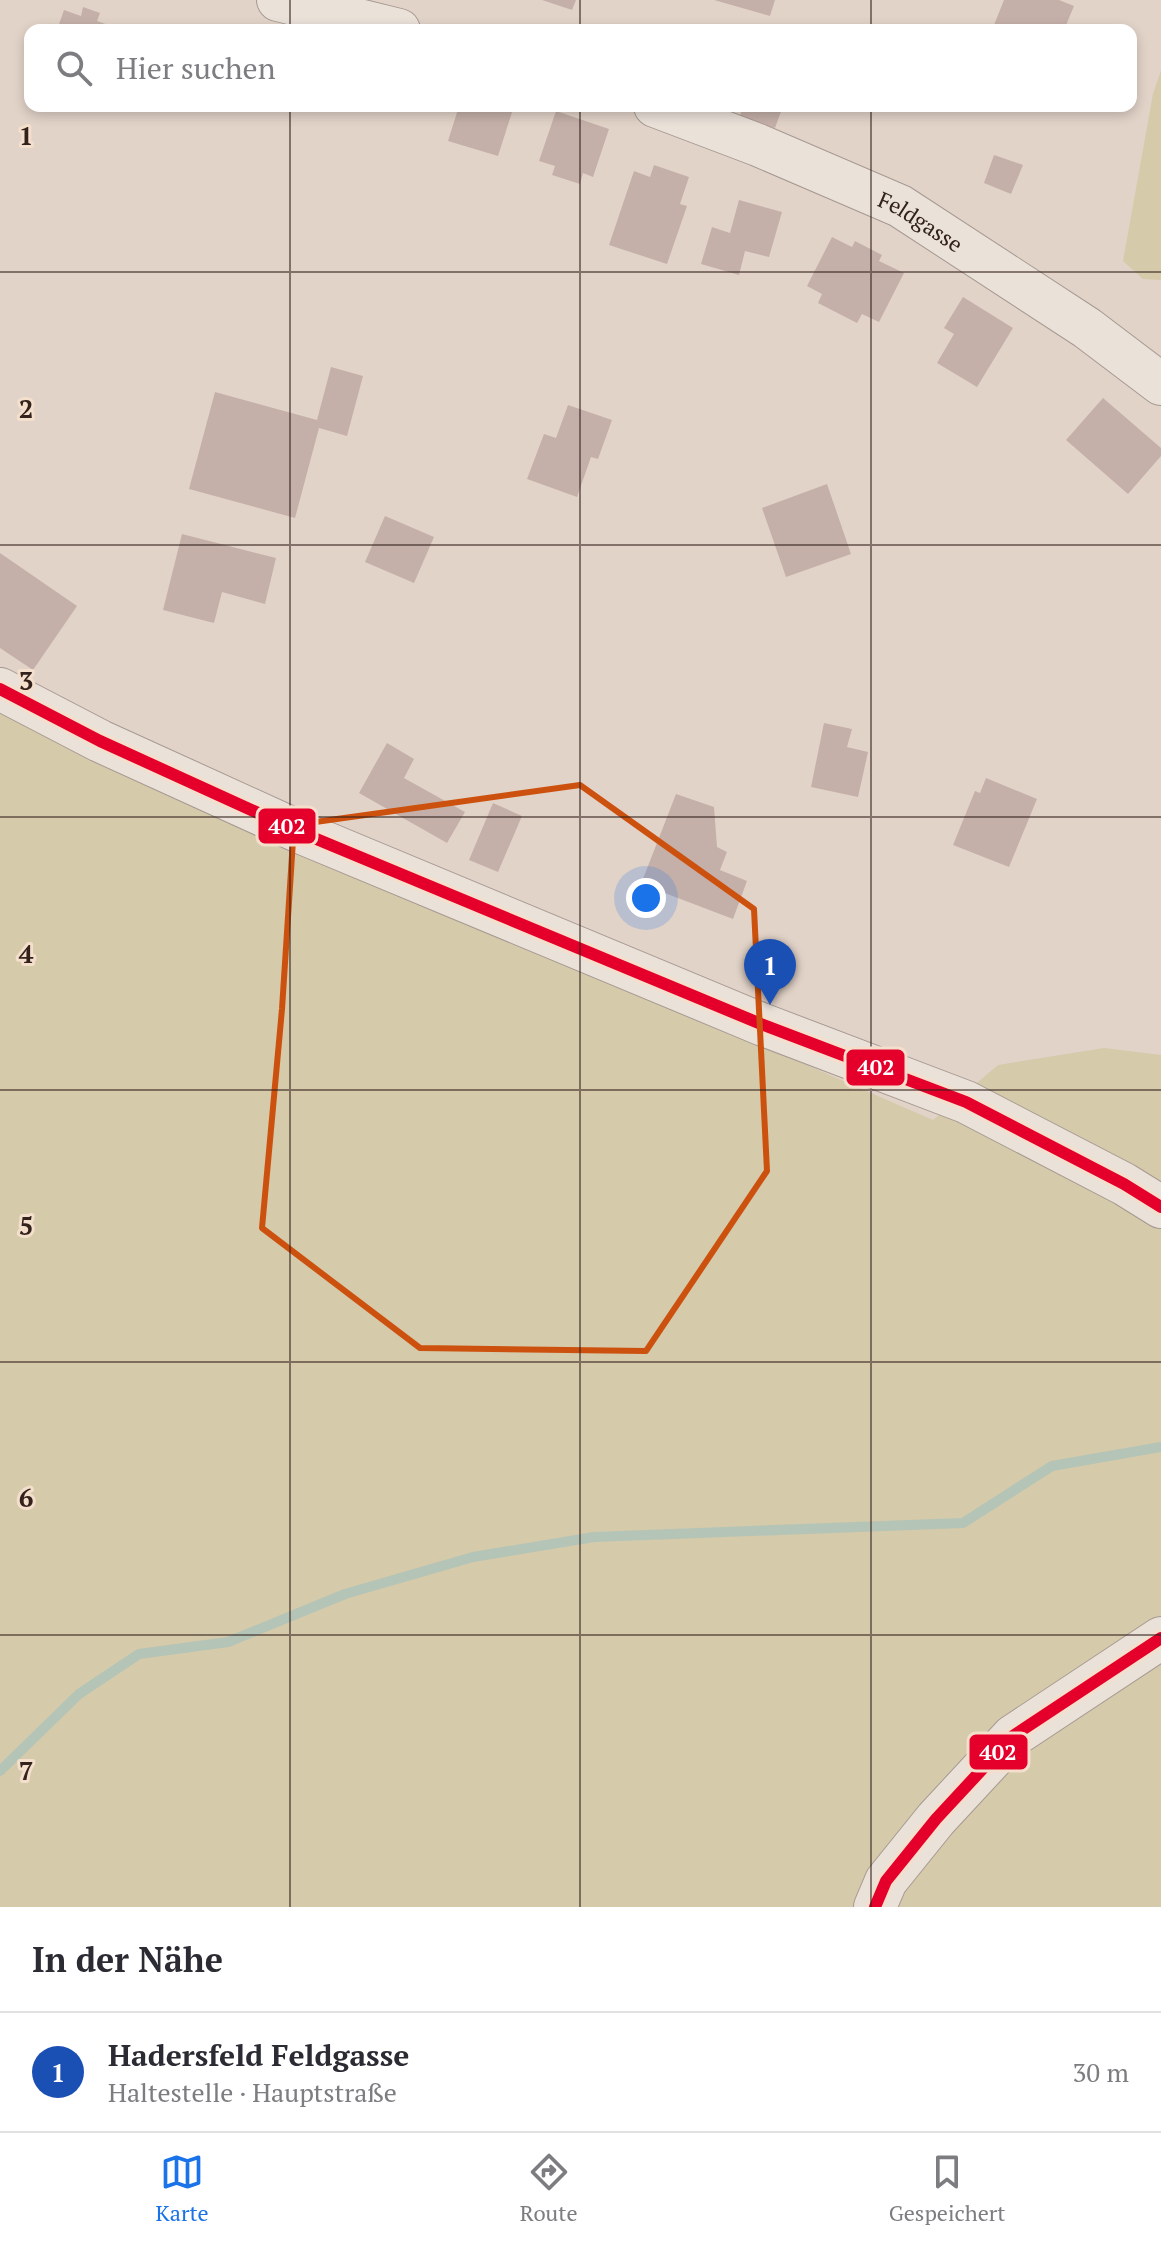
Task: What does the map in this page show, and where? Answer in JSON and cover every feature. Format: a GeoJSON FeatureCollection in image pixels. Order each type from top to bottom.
{"type":"FeatureCollection","features":[{"type":"Feature","properties":{"kind":"street"},"geometry":{"type":"LineString","coordinates":[[278,0],[375,24]]}},
{"type":"Feature","properties":{"kind":"street","name":"Feldgasse"},"geometry":{"type":"LineString","coordinates":[[671,112],[758,145],[900,206],[1087,328],[1161,384]]}},
{"type":"Feature","properties":{"kind":"street"},"geometry":{"type":"LineString","coordinates":[[0,689],[100,741],[302,833],[761,1024],[966,1102],[1124,1184],[1161,1207]]}},
{"type":"Feature","properties":{"kind":"street"},"geometry":{"type":"LineString","coordinates":[[875,1907],[886,1881],[936,1819],[1013,1736],[1161,1638]]}},
{"type":"Feature","properties":{"kind":"highlighted area"},"geometry":{"type":"Polygon","coordinates":[[[580,785],[754,909],[767,1171],[646,1351],[420,1348],[262,1228],[282,1009],[294,825],[580,785]]]}},
{"type":"Feature","properties":{"kind":"shaded area"},"geometry":{"type":"Polygon","coordinates":[[[1161,70],[1161,280],[1143,279],[1123,261],[1153,94],[1161,70]]]}},
{"type":"Feature","properties":{"kind":"shaded area"},"geometry":{"type":"Polygon","coordinates":[[[0,713],[933,1120],[998,1065],[1104,1048],[1161,1055],[1161,1907],[0,1907],[0,713]]]}},
{"type":"Feature","properties":{"kind":"building"},"geometry":{"type":"Polygon","coordinates":[[[542,0],[576,0],[572,10],[542,0]]]}},
{"type":"Feature","properties":{"kind":"building"},"geometry":{"type":"Polygon","coordinates":[[[714,0],[775,0],[770,16],[714,0]]]}},
{"type":"Feature","properties":{"kind":"building"},"geometry":{"type":"Polygon","coordinates":[[[1004,0],[1059,0],[1074,6],[1066,24],[994,24],[1004,0]]]}},
{"type":"Feature","properties":{"kind":"building"},"geometry":{"type":"Polygon","coordinates":[[[83,7],[100,13],[97,21],[105,24],[59,24],[64,10],[81,16],[83,7]]]}},
{"type":"Feature","properties":{"kind":"building"},"geometry":{"type":"Polygon","coordinates":[[[457,112],[512,112],[498,156],[448,141],[457,112]]]}},
{"type":"Feature","properties":{"kind":"building"},"geometry":{"type":"Polygon","coordinates":[[[556,112],[609,129],[593,177],[583,173],[580,184],[552,175],[555,166],[539,161],[556,112]]]}},
{"type":"Feature","properties":{"kind":"building"},"geometry":{"type":"Polygon","coordinates":[[[741,112],[781,112],[775,128],[740,116],[741,112]]]}},
{"type":"Feature","properties":{"kind":"building"},"geometry":{"type":"Polygon","coordinates":[[[994,155],[1023,165],[1011,194],[984,183],[994,155]]]}},
{"type":"Feature","properties":{"kind":"building"},"geometry":{"type":"Polygon","coordinates":[[[654,165],[689,177],[680,204],[687,206],[667,264],[609,245],[634,171],[650,177],[654,165]]]}},
{"type":"Feature","properties":{"kind":"building"},"geometry":{"type":"Polygon","coordinates":[[[739,200],[782,212],[769,257],[745,251],[739,275],[701,264],[712,227],[730,233],[739,200]]]}},
{"type":"Feature","properties":{"kind":"building"},"geometry":{"type":"Polygon","coordinates":[[[832,237],[852,247],[855,241],[882,255],[879,261],[904,273],[879,322],[862,314],[857,323],[818,303],[822,294],[807,286],[832,237]]]}},
{"type":"Feature","properties":{"kind":"building"},"geometry":{"type":"Polygon","coordinates":[[[963,297],[1013,328],[977,387],[937,363],[954,334],[944,328],[963,297]]]}},
{"type":"Feature","properties":{"kind":"building"},"geometry":{"type":"Polygon","coordinates":[[[331,367],[363,376],[347,436],[319,428],[295,518],[189,489],[215,392],[317,420],[331,367]]]}},
{"type":"Feature","properties":{"kind":"building"},"geometry":{"type":"Polygon","coordinates":[[[1103,398],[1161,448],[1161,456],[1128,494],[1066,440],[1103,398]]]}},
{"type":"Feature","properties":{"kind":"building"},"geometry":{"type":"Polygon","coordinates":[[[568,405],[612,420],[598,459],[591,457],[577,497],[527,479],[544,434],[556,438],[568,405]]]}},
{"type":"Feature","properties":{"kind":"building"},"geometry":{"type":"Polygon","coordinates":[[[827,484],[851,554],[786,577],[762,508],[827,484]]]}},
{"type":"Feature","properties":{"kind":"building"},"geometry":{"type":"Polygon","coordinates":[[[385,516],[434,537],[414,583],[365,562],[385,516]]]}},
{"type":"Feature","properties":{"kind":"building"},"geometry":{"type":"Polygon","coordinates":[[[182,534],[276,558],[265,604],[222,592],[214,623],[163,610],[182,534]]]}},
{"type":"Feature","properties":{"kind":"building"},"geometry":{"type":"Polygon","coordinates":[[[0,553],[77,606],[33,670],[0,648],[0,553]]]}},
{"type":"Feature","properties":{"kind":"building"},"geometry":{"type":"Polygon","coordinates":[[[824,723],[852,729],[847,747],[868,752],[858,797],[811,787],[824,723]]]}},
{"type":"Feature","properties":{"kind":"building"},"geometry":{"type":"Polygon","coordinates":[[[387,743],[414,759],[404,778],[465,812],[447,843],[359,793],[387,743]]]}},
{"type":"Feature","properties":{"kind":"building"},"geometry":{"type":"Polygon","coordinates":[[[986,778],[1037,799],[1009,867],[953,845],[975,791],[980,793],[986,778]]]}},
{"type":"Feature","properties":{"kind":"building"},"geometry":{"type":"Polygon","coordinates":[[[676,794],[714,807],[717,847],[727,852],[720,870],[747,881],[733,919],[641,884],[676,794]]]}},
{"type":"Feature","properties":{"kind":"building"},"geometry":{"type":"Polygon","coordinates":[[[493,803],[522,816],[498,872],[469,860],[493,803]]]}},
{"type":"Feature","properties":{"kind":"waterway"},"geometry":{"type":"LineString","coordinates":[[0,1771],[79,1694],[139,1654],[228,1642],[345,1594],[473,1557],[594,1537],[963,1523],[1052,1466],[1161,1447]]}},
{"type":"Feature","properties":{"kind":"transit line","name":"402"},"geometry":{"type":"LineString","coordinates":[[0,689],[100,741],[302,833],[761,1024],[966,1102],[1124,1184],[1161,1207]]}},
{"type":"Feature","properties":{"kind":"transit line","name":"402"},"geometry":{"type":"LineString","coordinates":[[875,1907],[886,1881],[936,1819],[1013,1736],[1161,1638]]}},
{"type":"Feature","properties":{"kind":"place","name":"Hadersfeld Feldgasse"},"geometry":{"type":"Point","coordinates":[770,1005]}}]}
